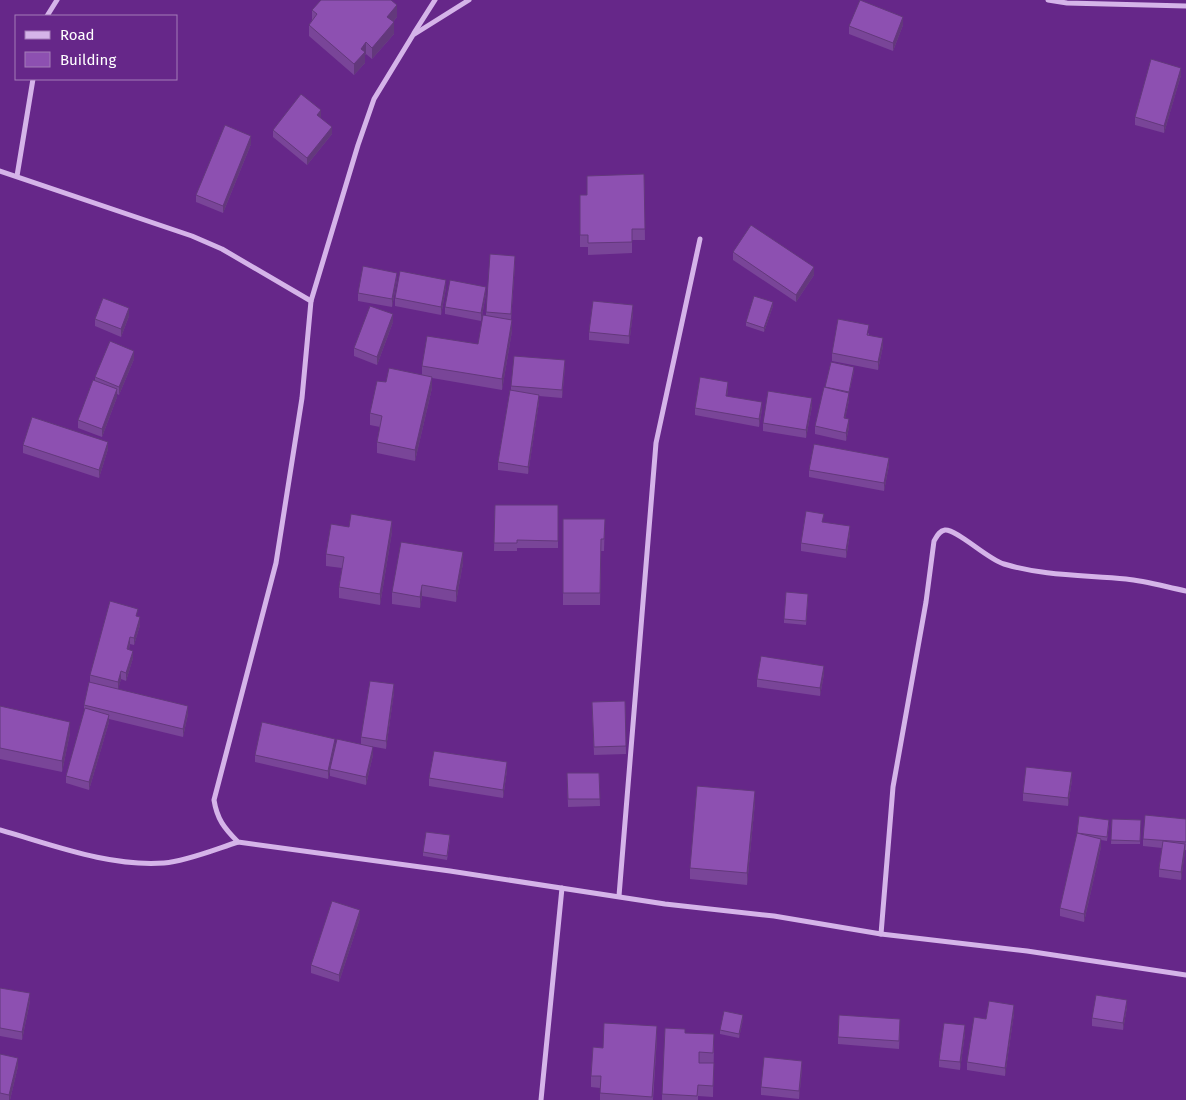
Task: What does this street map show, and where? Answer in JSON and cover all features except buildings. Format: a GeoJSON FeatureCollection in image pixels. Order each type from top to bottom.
{"type":"FeatureCollection","features":[{"type":"Feature","properties":{"kind":"street"},"geometry":{"type":"LineString","coordinates":[[48,15],[57,0]]}},
{"type":"Feature","properties":{"kind":"street"},"geometry":{"type":"LineString","coordinates":[[238,842],[222,826],[216,814],[214,800],[276,563],[302,398],[311,301],[358,145],[374,99],[435,0]]}},
{"type":"Feature","properties":{"kind":"street"},"geometry":{"type":"LineString","coordinates":[[413,35],[469,0]]}},
{"type":"Feature","properties":{"kind":"street"},"geometry":{"type":"LineString","coordinates":[[1048,0],[1068,3],[1186,6]]}},
{"type":"Feature","properties":{"kind":"street"},"geometry":{"type":"LineString","coordinates":[[17,176],[33,80]]}},
{"type":"Feature","properties":{"kind":"street"},"geometry":{"type":"LineString","coordinates":[[0,171],[192,236],[240,259],[311,301]]}},
{"type":"Feature","properties":{"kind":"street"},"geometry":{"type":"LineString","coordinates":[[619,896],[656,443],[700,239]]}},
{"type":"Feature","properties":{"kind":"street"},"geometry":{"type":"LineString","coordinates":[[881,934],[893,788],[926,602],[934,541],[938,533],[944,530],[954,532],[988,558],[1038,572],[1127,579],[1186,591]]}},
{"type":"Feature","properties":{"kind":"street"},"geometry":{"type":"LineString","coordinates":[[0,830],[80,853],[132,864],[166,863],[238,842],[665,904],[774,916],[881,934],[1027,951],[1186,975]]}},
{"type":"Feature","properties":{"kind":"street"},"geometry":{"type":"LineString","coordinates":[[541,1100],[562,888]]}}]}
